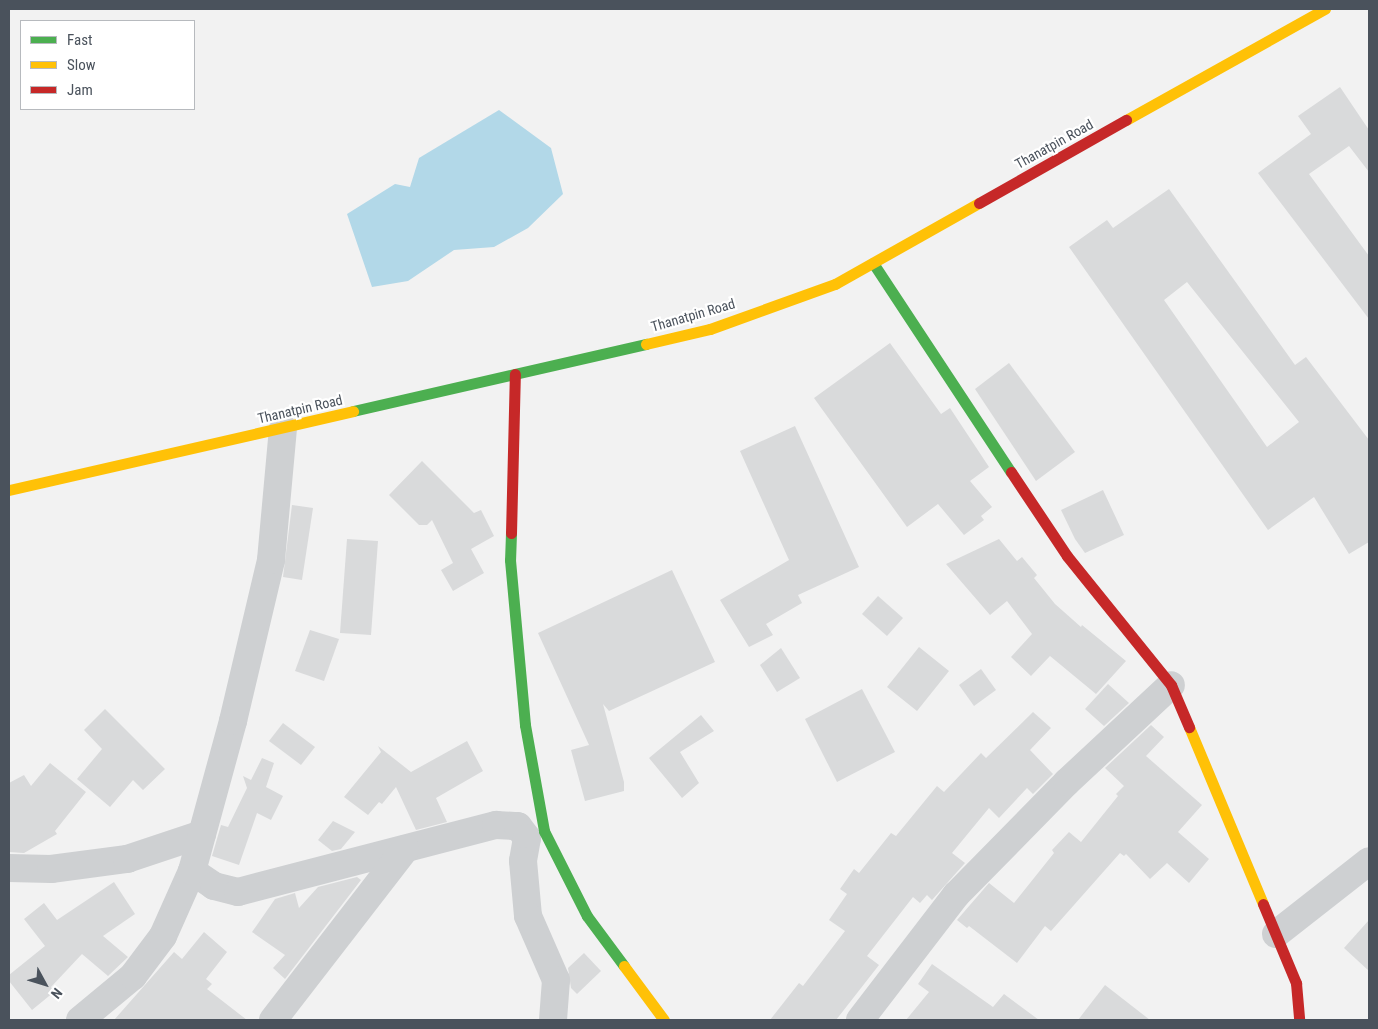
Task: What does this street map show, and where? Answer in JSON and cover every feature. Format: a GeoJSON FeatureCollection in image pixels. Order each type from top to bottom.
{"type":"FeatureCollection","features":[{"type":"Feature","properties":{"kind":"street","name":"Thanatpin Road"},"geometry":{"type":"LineString","coordinates":[[9,490],[283,429],[710,329],[835,284],[1325,9]]}},
{"type":"Feature","properties":{"kind":"street"},"geometry":{"type":"LineString","coordinates":[[873,263],[1066,556],[1172,685],[1296,983],[1299,1020]]}},
{"type":"Feature","properties":{"kind":"street"},"geometry":{"type":"LineString","coordinates":[[516,374],[510,560],[525,724],[542,823],[544,831],[587,916],[664,1020]]}},
{"type":"Feature","properties":{"kind":"street"},"geometry":{"type":"LineString","coordinates":[[80,1020],[138,969],[163,936],[192,871],[233,721],[271,560],[283,429]]}},
{"type":"Feature","properties":{"kind":"street"},"geometry":{"type":"LineString","coordinates":[[860,1020],[956,895],[1067,782],[1172,685]]}},
{"type":"Feature","properties":{"kind":"street"},"geometry":{"type":"LineString","coordinates":[[192,871],[214,886],[238,892],[496,825],[518,826],[526,838],[524,861],[528,916],[556,980],[553,1020]]}},
{"type":"Feature","properties":{"kind":"street"},"geometry":{"type":"LineString","coordinates":[[9,868],[50,869],[127,859],[202,834]]}},
{"type":"Feature","properties":{"kind":"street"},"geometry":{"type":"LineString","coordinates":[[273,1020],[405,848]]}},
{"type":"Feature","properties":{"kind":"street"},"geometry":{"type":"LineString","coordinates":[[1276,934],[1369,861]]}},
{"type":"Feature","properties":{"kind":"water"},"geometry":{"type":"Polygon","coordinates":[[[499,110],[551,148],[563,194],[528,228],[494,247],[454,250],[408,281],[372,287],[347,214],[395,184],[410,187],[419,158],[499,110]]]}},
{"type":"Feature","properties":{"kind":"building"},"geometry":{"type":"Polygon","coordinates":[[[1340,87],[1369,130],[1369,172],[1349,146],[1309,174],[1369,256],[1369,319],[1258,173],[1311,134],[1298,116],[1340,87]]]}},
{"type":"Feature","properties":{"kind":"building"},"geometry":{"type":"Polygon","coordinates":[[[1169,189],[1295,365],[1306,357],[1369,440],[1369,542],[1349,554],[1314,497],[1268,530],[1069,247],[1107,220],[1113,228],[1169,189]],[[1187,282],[1164,300],[1267,447],[1299,422],[1187,282]]]}},
{"type":"Feature","properties":{"kind":"building"},"geometry":{"type":"Polygon","coordinates":[[[890,343],[941,414],[950,408],[989,467],[970,481],[992,507],[981,516],[984,520],[964,535],[938,504],[907,527],[814,398],[890,343]]]}},
{"type":"Feature","properties":{"kind":"building"},"geometry":{"type":"Polygon","coordinates":[[[1009,363],[1075,452],[1036,481],[975,389],[1009,363]]]}},
{"type":"Feature","properties":{"kind":"building"},"geometry":{"type":"Polygon","coordinates":[[[795,426],[859,567],[798,595],[802,603],[766,624],[773,635],[749,647],[720,600],[789,560],[740,451],[795,426]]]}},
{"type":"Feature","properties":{"kind":"building"},"geometry":{"type":"Polygon","coordinates":[[[422,461],[474,513],[481,510],[494,536],[471,549],[484,573],[453,591],[441,570],[453,563],[432,520],[427,525],[419,525],[389,495],[422,461]]]}},
{"type":"Feature","properties":{"kind":"building"},"geometry":{"type":"Polygon","coordinates":[[[1103,490],[1124,535],[1085,553],[1075,539],[1061,510],[1103,490]]]}},
{"type":"Feature","properties":{"kind":"building"},"geometry":{"type":"Polygon","coordinates":[[[292,505],[313,508],[302,580],[283,577],[292,505]]]}},
{"type":"Feature","properties":{"kind":"building"},"geometry":{"type":"Polygon","coordinates":[[[347,539],[378,541],[371,635],[340,633],[347,539]]]}},
{"type":"Feature","properties":{"kind":"building"},"geometry":{"type":"Polygon","coordinates":[[[999,539],[1017,561],[1022,557],[1037,575],[1034,578],[1055,604],[1081,627],[1082,625],[1126,661],[1096,694],[1050,656],[1031,676],[1011,657],[1032,634],[1007,601],[990,615],[946,564],[999,539]]]}},
{"type":"Feature","properties":{"kind":"building"},"geometry":{"type":"Polygon","coordinates":[[[672,570],[715,662],[609,711],[603,704],[624,782],[624,791],[585,801],[571,750],[589,745],[538,633],[672,570]]]}},
{"type":"Feature","properties":{"kind":"building"},"geometry":{"type":"Polygon","coordinates":[[[878,596],[903,618],[887,636],[862,614],[878,596]]]}},
{"type":"Feature","properties":{"kind":"building"},"geometry":{"type":"Polygon","coordinates":[[[310,630],[339,639],[324,681],[295,671],[310,630]]]}},
{"type":"Feature","properties":{"kind":"building"},"geometry":{"type":"Polygon","coordinates":[[[919,647],[949,671],[917,711],[887,687],[919,647]]]}},
{"type":"Feature","properties":{"kind":"building"},"geometry":{"type":"Polygon","coordinates":[[[781,648],[800,678],[777,692],[760,665],[781,648]]]}},
{"type":"Feature","properties":{"kind":"building"},"geometry":{"type":"Polygon","coordinates":[[[981,669],[996,690],[974,706],[959,685],[981,669]]]}},
{"type":"Feature","properties":{"kind":"building"},"geometry":{"type":"Polygon","coordinates":[[[1108,684],[1129,703],[1104,726],[1085,709],[1108,684]]]}},
{"type":"Feature","properties":{"kind":"building"},"geometry":{"type":"Polygon","coordinates":[[[862,689],[895,752],[837,782],[805,719],[862,689]]]}},
{"type":"Feature","properties":{"kind":"building"},"geometry":{"type":"Polygon","coordinates":[[[105,709],[165,769],[143,790],[133,780],[110,807],[77,779],[102,749],[84,730],[105,709]]]}},
{"type":"Feature","properties":{"kind":"building"},"geometry":{"type":"Polygon","coordinates":[[[1033,712],[1051,728],[1030,750],[1053,774],[1033,794],[1027,788],[999,818],[989,808],[952,853],[965,863],[932,900],[927,895],[920,903],[913,897],[867,956],[879,965],[836,1020],[770,1020],[799,983],[803,986],[845,931],[829,920],[847,894],[840,889],[854,869],[859,873],[891,833],[896,836],[937,786],[944,792],[981,753],[986,758],[1033,712]]]}},
{"type":"Feature","properties":{"kind":"building"},"geometry":{"type":"Polygon","coordinates":[[[701,715],[714,731],[680,752],[699,783],[682,798],[649,758],[701,715]]]}},
{"type":"Feature","properties":{"kind":"building"},"geometry":{"type":"Polygon","coordinates":[[[283,723],[315,747],[301,765],[269,741],[283,723]]]}},
{"type":"Feature","properties":{"kind":"building"},"geometry":{"type":"Polygon","coordinates":[[[1151,725],[1164,737],[1146,756],[1202,805],[1178,832],[1209,859],[1189,883],[1167,863],[1150,879],[1126,854],[1124,856],[1120,853],[1051,931],[1045,926],[1017,963],[969,926],[967,928],[957,920],[989,883],[1014,903],[1054,853],[1052,850],[1069,832],[1081,842],[1124,786],[1105,768],[1151,725]]]}},
{"type":"Feature","properties":{"kind":"building"},"geometry":{"type":"Polygon","coordinates":[[[467,741],[483,771],[436,798],[447,822],[416,830],[396,787],[382,804],[379,802],[368,815],[344,797],[381,752],[378,746],[411,772],[467,741]]]}},
{"type":"Feature","properties":{"kind":"building"},"geometry":{"type":"Polygon","coordinates":[[[262,758],[274,763],[266,787],[283,796],[271,820],[257,813],[239,865],[212,856],[221,825],[228,827],[247,788],[243,776],[251,780],[262,758]]]}},
{"type":"Feature","properties":{"kind":"building"},"geometry":{"type":"Polygon","coordinates":[[[50,763],[86,792],[55,831],[57,834],[24,853],[9,852],[9,783],[24,775],[31,786],[50,763]]]}},
{"type":"Feature","properties":{"kind":"building"},"geometry":{"type":"Polygon","coordinates":[[[333,821],[355,832],[341,849],[332,851],[318,840],[333,821]]]}},
{"type":"Feature","properties":{"kind":"building"},"geometry":{"type":"Polygon","coordinates":[[[357,877],[361,880],[285,979],[273,968],[285,955],[252,932],[275,899],[295,893],[299,908],[318,887],[357,877]]]}},
{"type":"Feature","properties":{"kind":"building"},"geometry":{"type":"Polygon","coordinates":[[[114,882],[135,914],[103,936],[128,957],[108,976],[82,954],[51,987],[54,992],[32,1010],[9,981],[9,975],[45,946],[24,919],[44,903],[57,920],[114,882]]]}},
{"type":"Feature","properties":{"kind":"building"},"geometry":{"type":"Polygon","coordinates":[[[1369,920],[1369,971],[1344,948],[1369,920]]]}},
{"type":"Feature","properties":{"kind":"building"},"geometry":{"type":"Polygon","coordinates":[[[204,932],[227,952],[206,979],[212,984],[207,989],[247,1020],[114,1020],[174,952],[182,959],[204,932]]]}},
{"type":"Feature","properties":{"kind":"building"},"geometry":{"type":"Polygon","coordinates":[[[584,953],[601,971],[577,994],[571,988],[568,968],[584,953]]]}},
{"type":"Feature","properties":{"kind":"building"},"geometry":{"type":"Polygon","coordinates":[[[932,964],[993,1007],[1004,994],[1039,1020],[906,1020],[929,992],[918,984],[932,964]]]}},
{"type":"Feature","properties":{"kind":"building"},"geometry":{"type":"Polygon","coordinates":[[[1105,985],[1150,1020],[1078,1020],[1105,985]]]}},
{"type":"Feature","properties":{"kind":"traffic: fast"},"geometry":{"type":"LineString","coordinates":[[873,263],[1011,472]]}},
{"type":"Feature","properties":{"kind":"traffic: fast"},"geometry":{"type":"LineString","coordinates":[[353,411],[646,344]]}},
{"type":"Feature","properties":{"kind":"traffic: fast"},"geometry":{"type":"LineString","coordinates":[[511,533],[510,560],[525,725],[544,831],[587,916],[624,966]]}},
{"type":"Feature","properties":{"kind":"traffic: slow"},"geometry":{"type":"LineString","coordinates":[[1126,120],[1325,9]]}},
{"type":"Feature","properties":{"kind":"traffic: slow"},"geometry":{"type":"LineString","coordinates":[[646,344],[710,329],[835,284],[979,203]]}},
{"type":"Feature","properties":{"kind":"traffic: slow"},"geometry":{"type":"LineString","coordinates":[[9,490],[353,411]]}},
{"type":"Feature","properties":{"kind":"traffic: slow"},"geometry":{"type":"LineString","coordinates":[[1189,727],[1263,904]]}},
{"type":"Feature","properties":{"kind":"traffic: slow"},"geometry":{"type":"LineString","coordinates":[[624,966],[664,1020]]}},
{"type":"Feature","properties":{"kind":"traffic: jam"},"geometry":{"type":"LineString","coordinates":[[979,203],[1126,120]]}},
{"type":"Feature","properties":{"kind":"traffic: jam"},"geometry":{"type":"LineString","coordinates":[[511,533],[515,374]]}},
{"type":"Feature","properties":{"kind":"traffic: jam"},"geometry":{"type":"LineString","coordinates":[[1011,472],[1067,556],[1171,685],[1189,727]]}},
{"type":"Feature","properties":{"kind":"traffic: jam"},"geometry":{"type":"LineString","coordinates":[[1263,904],[1296,983],[1299,1020]]}}]}
